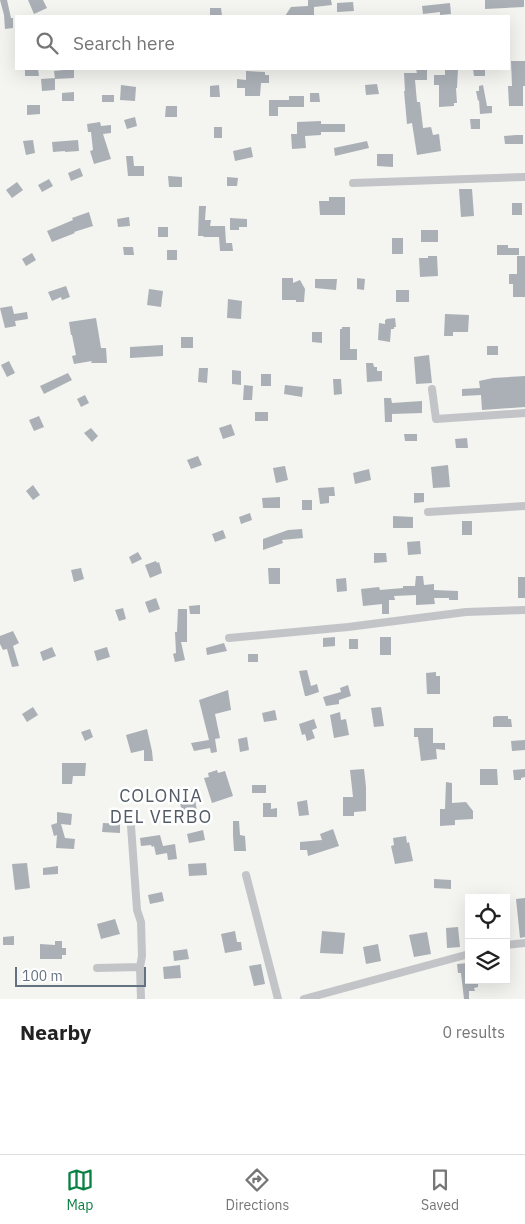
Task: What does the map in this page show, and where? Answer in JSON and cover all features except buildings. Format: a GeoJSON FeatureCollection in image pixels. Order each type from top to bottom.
{"type":"FeatureCollection","features":[{"type":"Feature","properties":{"kind":"street"},"geometry":{"type":"LineString","coordinates":[[353,183],[525,177]]}},
{"type":"Feature","properties":{"kind":"street"},"geometry":{"type":"LineString","coordinates":[[432,389],[436,419],[525,413]]}},
{"type":"Feature","properties":{"kind":"street"},"geometry":{"type":"LineString","coordinates":[[428,512],[525,506]]}},
{"type":"Feature","properties":{"kind":"street"},"geometry":{"type":"LineString","coordinates":[[229,638],[348,627],[466,612],[525,610]]}},
{"type":"Feature","properties":{"kind":"street"},"geometry":{"type":"LineString","coordinates":[[132,826],[137,910],[141,922],[141,999]]}},
{"type":"Feature","properties":{"kind":"street"},"geometry":{"type":"LineString","coordinates":[[246,875],[278,999]]}},
{"type":"Feature","properties":{"kind":"street"},"geometry":{"type":"LineString","coordinates":[[510,945],[525,943]]}},
{"type":"Feature","properties":{"kind":"street"},"geometry":{"type":"LineString","coordinates":[[304,999],[465,955]]}},
{"type":"Feature","properties":{"kind":"street"},"geometry":{"type":"LineString","coordinates":[[97,968],[140,967]]}},
{"type":"Feature","properties":{"kind":"district","name":"COLONIA DEL VERBO"},"geometry":{"type":"Point","coordinates":[161,805]}}]}
